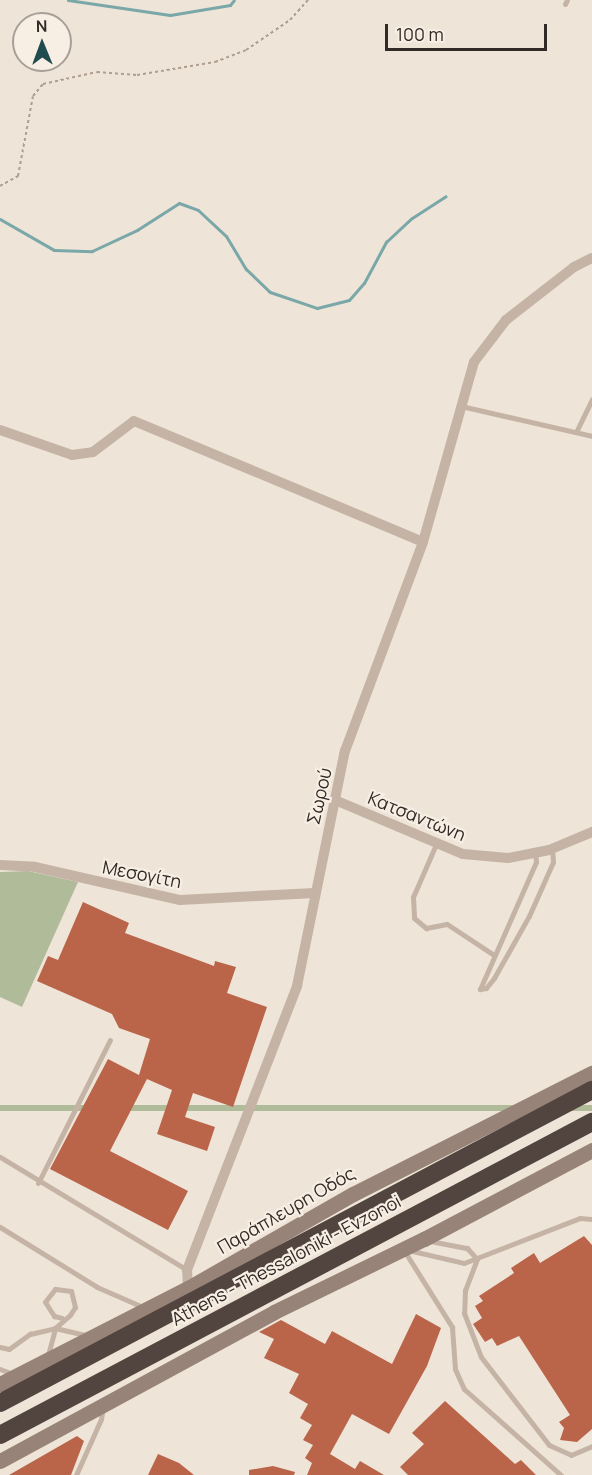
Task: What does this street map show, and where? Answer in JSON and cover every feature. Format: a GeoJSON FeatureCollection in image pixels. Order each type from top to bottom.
{"type":"FeatureCollection","features":[{"type":"Feature","properties":{"kind":"highway","name":"Athens - Thessaloniki - Evzonoi"},"geometry":{"type":"LineString","coordinates":[[0,1403],[592,1090]]}},
{"type":"Feature","properties":{"kind":"highway","name":"Athens - Thessaloniki - Evzonoi"},"geometry":{"type":"LineString","coordinates":[[0,1435],[592,1122]]}},
{"type":"Feature","properties":{"kind":"street","name":"Σωρού"},"geometry":{"type":"LineString","coordinates":[[188,1288],[187,1270],[297,986],[345,751],[423,542],[459,406],[474,362],[506,320],[574,267],[592,258]]}},
{"type":"Feature","properties":{"kind":"street"},"geometry":{"type":"LineString","coordinates":[[0,430],[72,455],[93,452],[134,421],[423,542]]}},
{"type":"Feature","properties":{"kind":"street","name":"Κατσαντώνη"},"geometry":{"type":"LineString","coordinates":[[335,800],[463,854],[508,858],[552,848],[592,832]]}},
{"type":"Feature","properties":{"kind":"street","name":"Μεσογίτη"},"geometry":{"type":"LineString","coordinates":[[0,865],[35,867],[180,900],[315,893]]}},
{"type":"Feature","properties":{"kind":"street","name":"Παράπλευρη Οδός"},"geometry":{"type":"LineString","coordinates":[[0,1384],[188,1288],[352,1194],[592,1073]]}},
{"type":"Feature","properties":{"kind":"street"},"geometry":{"type":"LineString","coordinates":[[0,1461],[274,1312],[424,1239],[592,1150]]}},
{"type":"Feature","properties":{"kind":"lane"},"geometry":{"type":"LineString","coordinates":[[578,430],[592,399]]}},
{"type":"Feature","properties":{"kind":"lane"},"geometry":{"type":"LineString","coordinates":[[459,406],[578,430],[592,436]]}},
{"type":"Feature","properties":{"kind":"lane"},"geometry":{"type":"LineString","coordinates":[[437,842],[413,897],[414,918],[426,928],[447,924],[494,955]]}},
{"type":"Feature","properties":{"kind":"lane"},"geometry":{"type":"LineString","coordinates":[[535,852],[536,862],[480,988],[486,988],[494,978],[529,916],[553,862],[552,848]]}},
{"type":"Feature","properties":{"kind":"lane"},"geometry":{"type":"LineString","coordinates":[[38,1183],[111,1040]]}},
{"type":"Feature","properties":{"kind":"lane"},"geometry":{"type":"LineString","coordinates":[[0,1157],[38,1183],[187,1270]]}},
{"type":"Feature","properties":{"kind":"lane"},"geometry":{"type":"LineString","coordinates":[[404,1249],[464,1263],[580,1218],[592,1219]]}},
{"type":"Feature","properties":{"kind":"lane"},"geometry":{"type":"LineString","coordinates":[[0,1227],[97,1287],[147,1309]]}},
{"type":"Feature","properties":{"kind":"lane"},"geometry":{"type":"LineString","coordinates":[[424,1239],[467,1248],[477,1259]]}},
{"type":"Feature","properties":{"kind":"lane"},"geometry":{"type":"LineString","coordinates":[[404,1249],[452,1327],[455,1368],[464,1389],[561,1475]]}},
{"type":"Feature","properties":{"kind":"lane"},"geometry":{"type":"LineString","coordinates":[[477,1259],[465,1290],[464,1312],[481,1357],[549,1445],[571,1455],[592,1446]]}},
{"type":"Feature","properties":{"kind":"lane"},"geometry":{"type":"LineString","coordinates":[[46,1360],[55,1328],[62,1318],[75,1307],[71,1292],[63,1288],[55,1288],[45,1302],[47,1310],[62,1318]]}},
{"type":"Feature","properties":{"kind":"lane"},"geometry":{"type":"LineString","coordinates":[[0,1347],[9,1348],[30,1334],[55,1328],[94,1336]]}},
{"type":"Feature","properties":{"kind":"lane"},"geometry":{"type":"LineString","coordinates":[[0,1369],[18,1375]]}},
{"type":"Feature","properties":{"kind":"lane"},"geometry":{"type":"LineString","coordinates":[[76,1475],[101,1419],[103,1406]]}},
{"type":"Feature","properties":{"kind":"path"},"geometry":{"type":"LineString","coordinates":[[0,186],[18,176],[33,96],[43,84],[98,72],[137,75],[215,62],[246,50],[290,20],[308,0]]}},
{"type":"Feature","properties":{"kind":"green space"},"geometry":{"type":"Polygon","coordinates":[[[28,871],[78,882],[22,1007],[0,997],[0,872],[28,871]]]}},
{"type":"Feature","properties":{"kind":"green space"},"geometry":{"type":"Polygon","coordinates":[[[0,1105],[592,1105],[592,1111],[0,1111],[0,1105]]]}},
{"type":"Feature","properties":{"kind":"building"},"geometry":{"type":"Polygon","coordinates":[[[83,902],[129,923],[125,933],[214,966],[215,961],[236,967],[227,993],[267,1007],[233,1107],[193,1093],[185,1117],[215,1127],[207,1151],[157,1134],[172,1090],[147,1079],[110,1151],[188,1191],[168,1230],[50,1169],[108,1059],[139,1075],[150,1039],[119,1028],[112,1014],[37,981],[48,956],[58,960],[83,902]]]}},
{"type":"Feature","properties":{"kind":"building"},"geometry":{"type":"Polygon","coordinates":[[[584,1236],[592,1245],[592,1429],[577,1442],[560,1440],[564,1428],[559,1422],[570,1415],[519,1336],[497,1346],[492,1338],[485,1342],[473,1324],[482,1318],[475,1306],[483,1301],[479,1296],[514,1273],[511,1268],[534,1253],[540,1263],[584,1236]]]}},
{"type":"Feature","properties":{"kind":"building"},"geometry":{"type":"Polygon","coordinates":[[[416,1314],[441,1328],[427,1366],[389,1434],[352,1414],[330,1454],[355,1469],[360,1461],[384,1475],[307,1475],[312,1463],[305,1458],[313,1445],[303,1440],[312,1425],[300,1418],[308,1404],[289,1393],[299,1374],[264,1358],[274,1339],[259,1332],[281,1320],[325,1344],[332,1331],[392,1364],[416,1314]]]}},
{"type":"Feature","properties":{"kind":"building"},"geometry":{"type":"Polygon","coordinates":[[[445,1401],[515,1464],[521,1460],[536,1475],[408,1475],[400,1467],[424,1444],[412,1433],[445,1401]]]}},
{"type":"Feature","properties":{"kind":"building"},"geometry":{"type":"Polygon","coordinates":[[[77,1436],[84,1441],[71,1475],[9,1475],[77,1436]]]}},
{"type":"Feature","properties":{"kind":"building"},"geometry":{"type":"Polygon","coordinates":[[[158,1454],[179,1463],[194,1475],[148,1475],[158,1454]]]}},
{"type":"Feature","properties":{"kind":"building"},"geometry":{"type":"Polygon","coordinates":[[[273,1466],[295,1472],[294,1475],[249,1475],[249,1470],[273,1466]]]}},
{"type":"Feature","properties":{"kind":"waterway"},"geometry":{"type":"LineString","coordinates":[[68,0],[170,15],[230,5],[234,0]]}},
{"type":"Feature","properties":{"kind":"waterway"},"geometry":{"type":"LineString","coordinates":[[0,219],[54,250],[92,251],[137,230],[179,203],[198,210],[226,236],[246,269],[270,292],[317,308],[349,300],[364,283],[386,242],[412,218],[446,196]]}}]}
